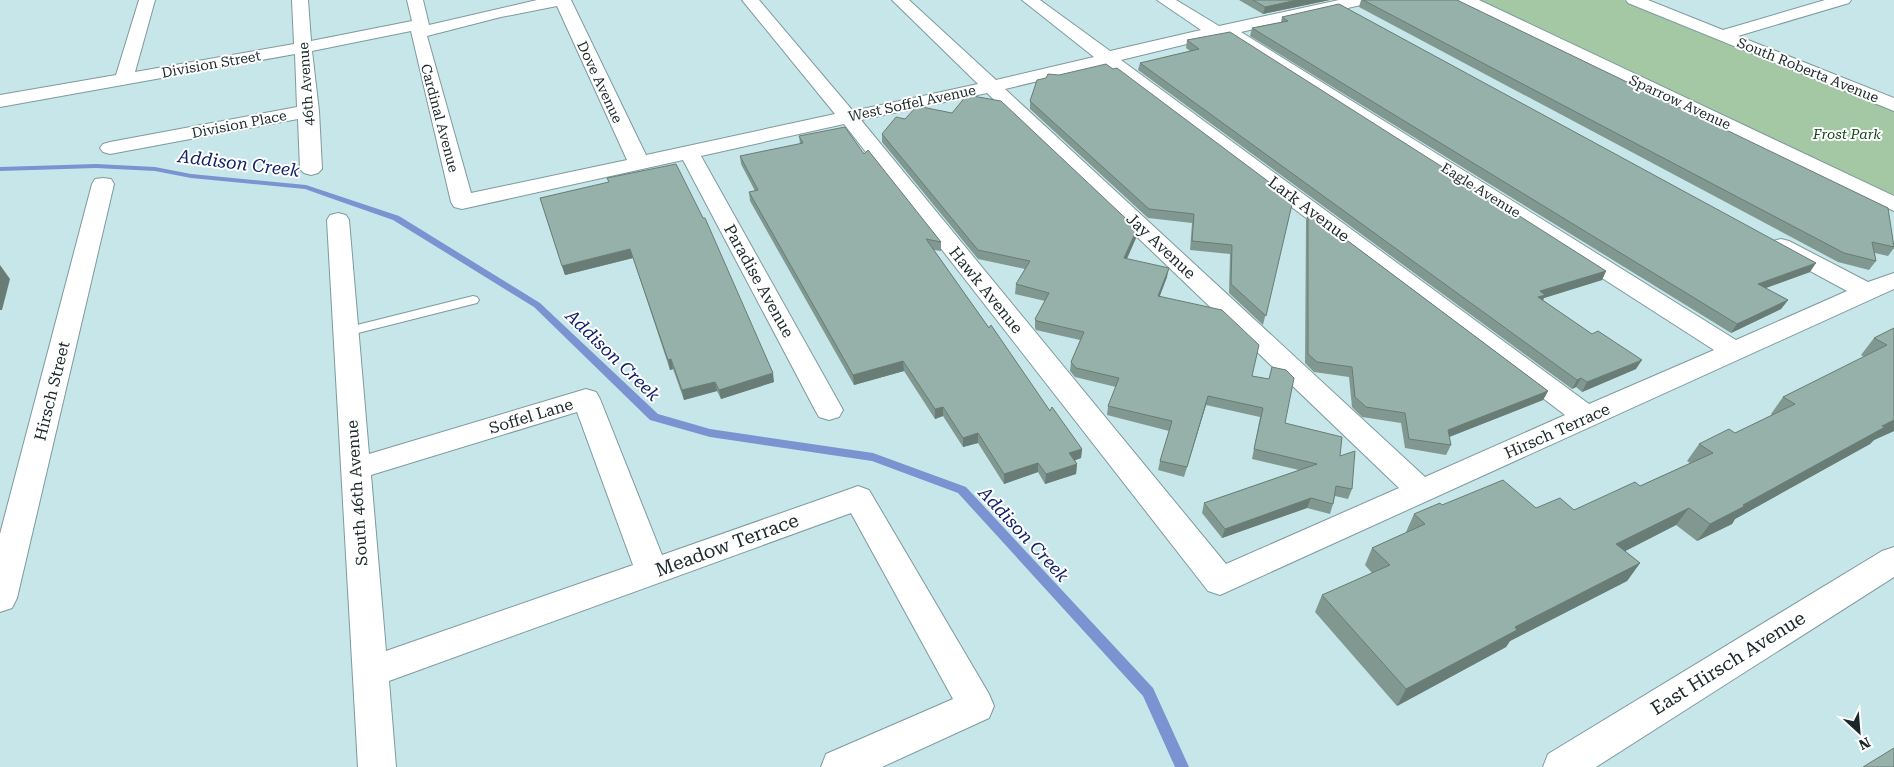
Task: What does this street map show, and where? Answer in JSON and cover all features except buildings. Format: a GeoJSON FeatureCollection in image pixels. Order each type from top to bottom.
{"type":"FeatureCollection","features":[{"type":"Feature","properties":{"kind":"street"},"geometry":{"type":"LineString","coordinates":[[124,79],[147,0]]}},
{"type":"Feature","properties":{"kind":"street","name":"46th Avenue"},"geometry":{"type":"LineString","coordinates":[[300,0],[302,46],[309,111],[311,169]]}},
{"type":"Feature","properties":{"kind":"street","name":"Cardinal Avenue"},"geometry":{"type":"LineString","coordinates":[[415,0],[420,29],[462,202]]}},
{"type":"Feature","properties":{"kind":"street","name":"Division Street"},"geometry":{"type":"LineString","coordinates":[[0,101],[270,54],[302,46],[420,29],[562,0]]}},
{"type":"Feature","properties":{"kind":"street","name":"Dove Avenue"},"geometry":{"type":"LineString","coordinates":[[562,0],[639,163]]}},
{"type":"Feature","properties":{"kind":"street","name":"Hawk Avenue"},"geometry":{"type":"LineString","coordinates":[[750,0],[848,117],[1220,581]]}},
{"type":"Feature","properties":{"kind":"street","name":"Jay Avenue"},"geometry":{"type":"LineString","coordinates":[[900,0],[1421,491]]}},
{"type":"Feature","properties":{"kind":"street","name":"Lark Avenue"},"geometry":{"type":"LineString","coordinates":[[1030,0],[1587,417]]}},
{"type":"Feature","properties":{"kind":"street","name":"Eagle Avenue"},"geometry":{"type":"LineString","coordinates":[[1165,0],[1222,31],[1735,351]]}},
{"type":"Feature","properties":{"kind":"street","name":"Sparrow Avenue"},"geometry":{"type":"LineString","coordinates":[[1466,0],[1894,204]]}},
{"type":"Feature","properties":{"kind":"street","name":"South Roberta Avenue"},"geometry":{"type":"LineString","coordinates":[[1634,0],[1894,105]]}},
{"type":"Feature","properties":{"kind":"street"},"geometry":{"type":"LineString","coordinates":[[1723,35],[1843,0]]}},
{"type":"Feature","properties":{"kind":"street"},"geometry":{"type":"LineString","coordinates":[[1325,4],[1363,10]]}},
{"type":"Feature","properties":{"kind":"street","name":"West Soffel Avenue"},"geometry":{"type":"LineString","coordinates":[[462,202],[991,86],[1126,52],[1222,31],[1325,4]]}},
{"type":"Feature","properties":{"kind":"street","name":"Division Place"},"geometry":{"type":"LineString","coordinates":[[110,148],[309,111]]}},
{"type":"Feature","properties":{"kind":"street","name":"Paradise Avenue"},"geometry":{"type":"LineString","coordinates":[[689,152],[829,410]]}},
{"type":"Feature","properties":{"kind":"street","name":"Hirsch Street"},"geometry":{"type":"LineString","coordinates":[[0,598],[4,567],[103,184]]}},
{"type":"Feature","properties":{"kind":"street","name":"South 46th Avenue"},"geometry":{"type":"LineString","coordinates":[[338,220],[377,767]]}},
{"type":"Feature","properties":{"kind":"street"},"geometry":{"type":"LineString","coordinates":[[1763,236],[1867,292]]}},
{"type":"Feature","properties":{"kind":"street","name":"Hirsch Terrace"},"geometry":{"type":"LineString","coordinates":[[1220,581],[1894,280]]}},
{"type":"Feature","properties":{"kind":"street","name":"Soffel Lane"},"geometry":{"type":"LineString","coordinates":[[356,469],[586,399],[652,572]]}},
{"type":"Feature","properties":{"kind":"street","name":"Meadow Terrace"},"geometry":{"type":"LineString","coordinates":[[370,672],[858,498],[976,706],[840,767]]}},
{"type":"Feature","properties":{"kind":"street","name":"East Hirsch Avenue"},"geometry":{"type":"LineString","coordinates":[[1562,767],[1894,560]]}},
{"type":"Feature","properties":{"kind":"lane"},"geometry":{"type":"LineString","coordinates":[[346,332],[473,300]]}},
{"type":"Feature","properties":{"kind":"green space","name":"Frost Park"},"geometry":{"type":"Polygon","coordinates":[[[1470,0],[1623,0],[1894,110],[1894,200],[1470,0]]]}},
{"type":"Feature","properties":{"kind":"waterway","name":"Addison Creek"},"geometry":{"type":"LineString","coordinates":[[0,169],[96,166],[155,169],[191,176],[306,187],[336,197],[396,218],[537,305],[654,417],[710,433],[873,457],[962,490],[1148,692],[1182,767]]}}]}
